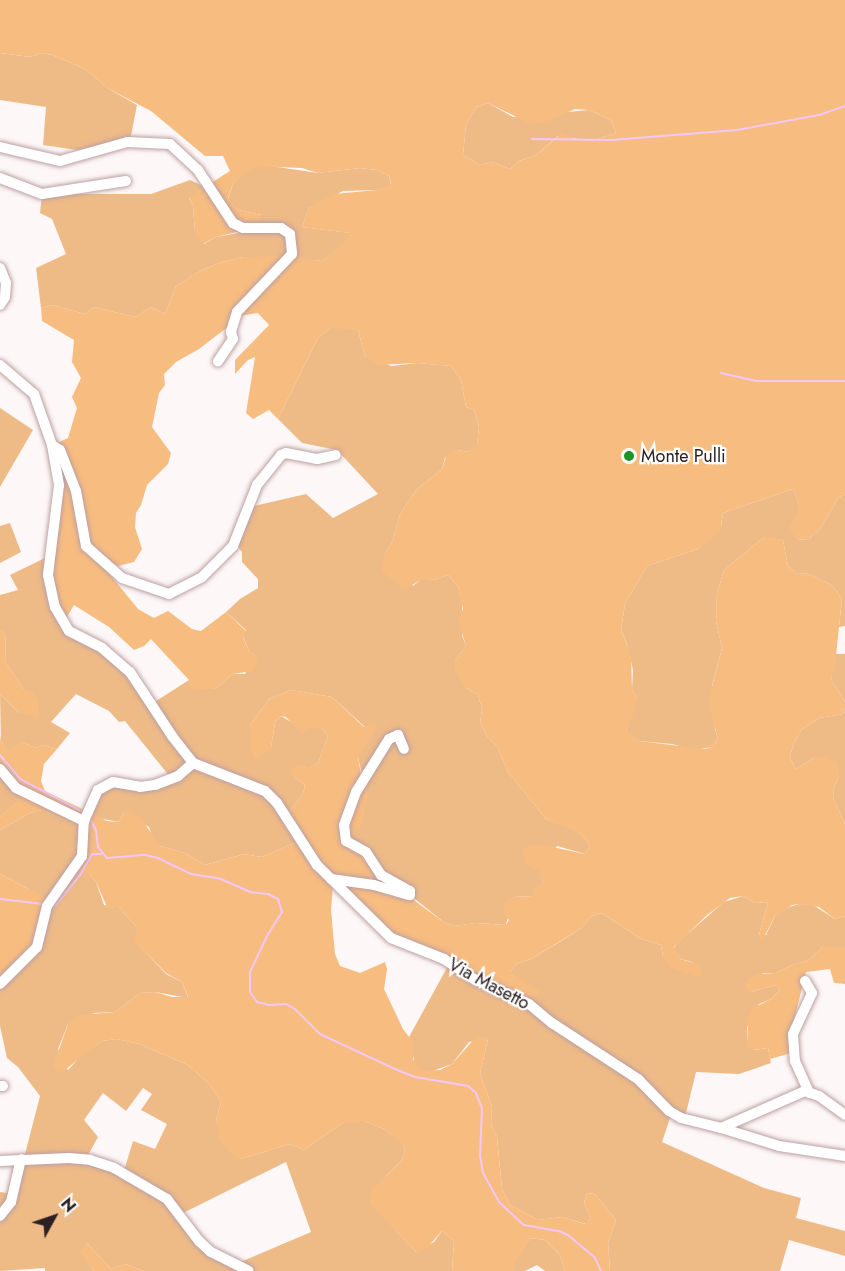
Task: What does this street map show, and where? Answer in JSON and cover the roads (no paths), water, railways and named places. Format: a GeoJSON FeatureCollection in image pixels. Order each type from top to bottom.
{"type":"FeatureCollection","features":[{"type":"Feature","properties":{"kind":"street"},"geometry":{"type":"LineString","coordinates":[[0,147],[60,161],[127,142],[170,144],[198,170],[233,223],[243,228],[281,228],[290,234],[292,254],[237,312],[231,332],[233,339],[218,361]]}},
{"type":"Feature","properties":{"kind":"street"},"geometry":{"type":"LineString","coordinates":[[0,178],[42,194],[126,181]]}},
{"type":"Feature","properties":{"kind":"street"},"geometry":{"type":"LineString","coordinates":[[0,305],[5,297],[1,272]]}},
{"type":"Feature","properties":{"kind":"street"},"geometry":{"type":"LineString","coordinates":[[0,365],[34,394],[52,445],[59,485],[48,575],[55,607],[69,631],[102,648],[130,672],[172,736],[193,763],[178,776],[155,785],[140,787],[117,782],[105,785],[98,790],[85,816],[82,856],[47,906],[37,947],[0,984]]}},
{"type":"Feature","properties":{"kind":"street"},"geometry":{"type":"LineString","coordinates":[[52,445],[60,450],[76,491],[86,546],[122,578],[169,594],[202,577],[233,546],[257,485],[281,455],[286,453],[318,459],[336,455]]}},
{"type":"Feature","properties":{"kind":"street"},"geometry":{"type":"LineString","coordinates":[[331,879],[374,885],[410,895],[410,891],[381,875],[366,852],[345,841],[344,825],[356,792],[389,739],[398,735],[404,749]]}},
{"type":"Feature","properties":{"kind":"street","name":"Via Masetto"},"geometry":{"type":"LineString","coordinates":[[193,763],[265,791],[278,803],[317,865],[391,938],[444,959],[474,979],[529,1004],[552,1023],[638,1079],[669,1111],[681,1118],[779,1146],[845,1156]]}},
{"type":"Feature","properties":{"kind":"street"},"geometry":{"type":"LineString","coordinates":[[0,769],[16,788],[85,816]]}},
{"type":"Feature","properties":{"kind":"street"},"geometry":{"type":"LineString","coordinates":[[806,981],[812,993],[793,1035],[795,1061],[809,1093]]}},
{"type":"Feature","properties":{"kind":"street"},"geometry":{"type":"LineString","coordinates":[[721,1128],[800,1091],[809,1093],[845,1115]]}},
{"type":"Feature","properties":{"kind":"street"},"geometry":{"type":"LineString","coordinates":[[0,1161],[47,1157],[90,1160],[114,1168],[167,1199],[199,1241],[211,1252],[249,1271]]}},
{"type":"Feature","properties":{"kind":"street"},"geometry":{"type":"LineString","coordinates":[[0,1216],[11,1202],[21,1159]]}},
{"type":"Feature","properties":{"kind":"waterway"},"geometry":{"type":"LineString","coordinates":[[532,139],[612,140],[737,130],[819,115],[845,106]]}},
{"type":"Feature","properties":{"kind":"waterway"},"geometry":{"type":"LineString","coordinates":[[721,373],[756,381],[845,381]]}},
{"type":"Feature","properties":{"kind":"waterway"},"geometry":{"type":"LineString","coordinates":[[0,755],[20,779],[85,813]]}},
{"type":"Feature","properties":{"kind":"waterway"},"geometry":{"type":"LineString","coordinates":[[89,817],[96,830],[98,847],[107,858],[145,855],[158,858],[191,874],[221,879],[250,892],[268,894],[278,899],[282,912],[268,934],[250,972],[250,992],[257,1002],[269,1005],[286,1004],[295,1009],[320,1034],[415,1077],[468,1086],[476,1093],[482,1109],[480,1156],[483,1173],[499,1202],[524,1225],[559,1231],[568,1235],[595,1258],[601,1271]]}},
{"type":"Feature","properties":{"kind":"waterway"},"geometry":{"type":"LineString","coordinates":[[55,906],[80,875],[92,854],[101,854]]}},
{"type":"Feature","properties":{"kind":"waterway"},"geometry":{"type":"LineString","coordinates":[[0,899],[43,904]]}},
{"type":"Feature","properties":{"kind":"place","name":"Monte Pulli"},"geometry":{"type":"Point","coordinates":[629,456]}}]}
